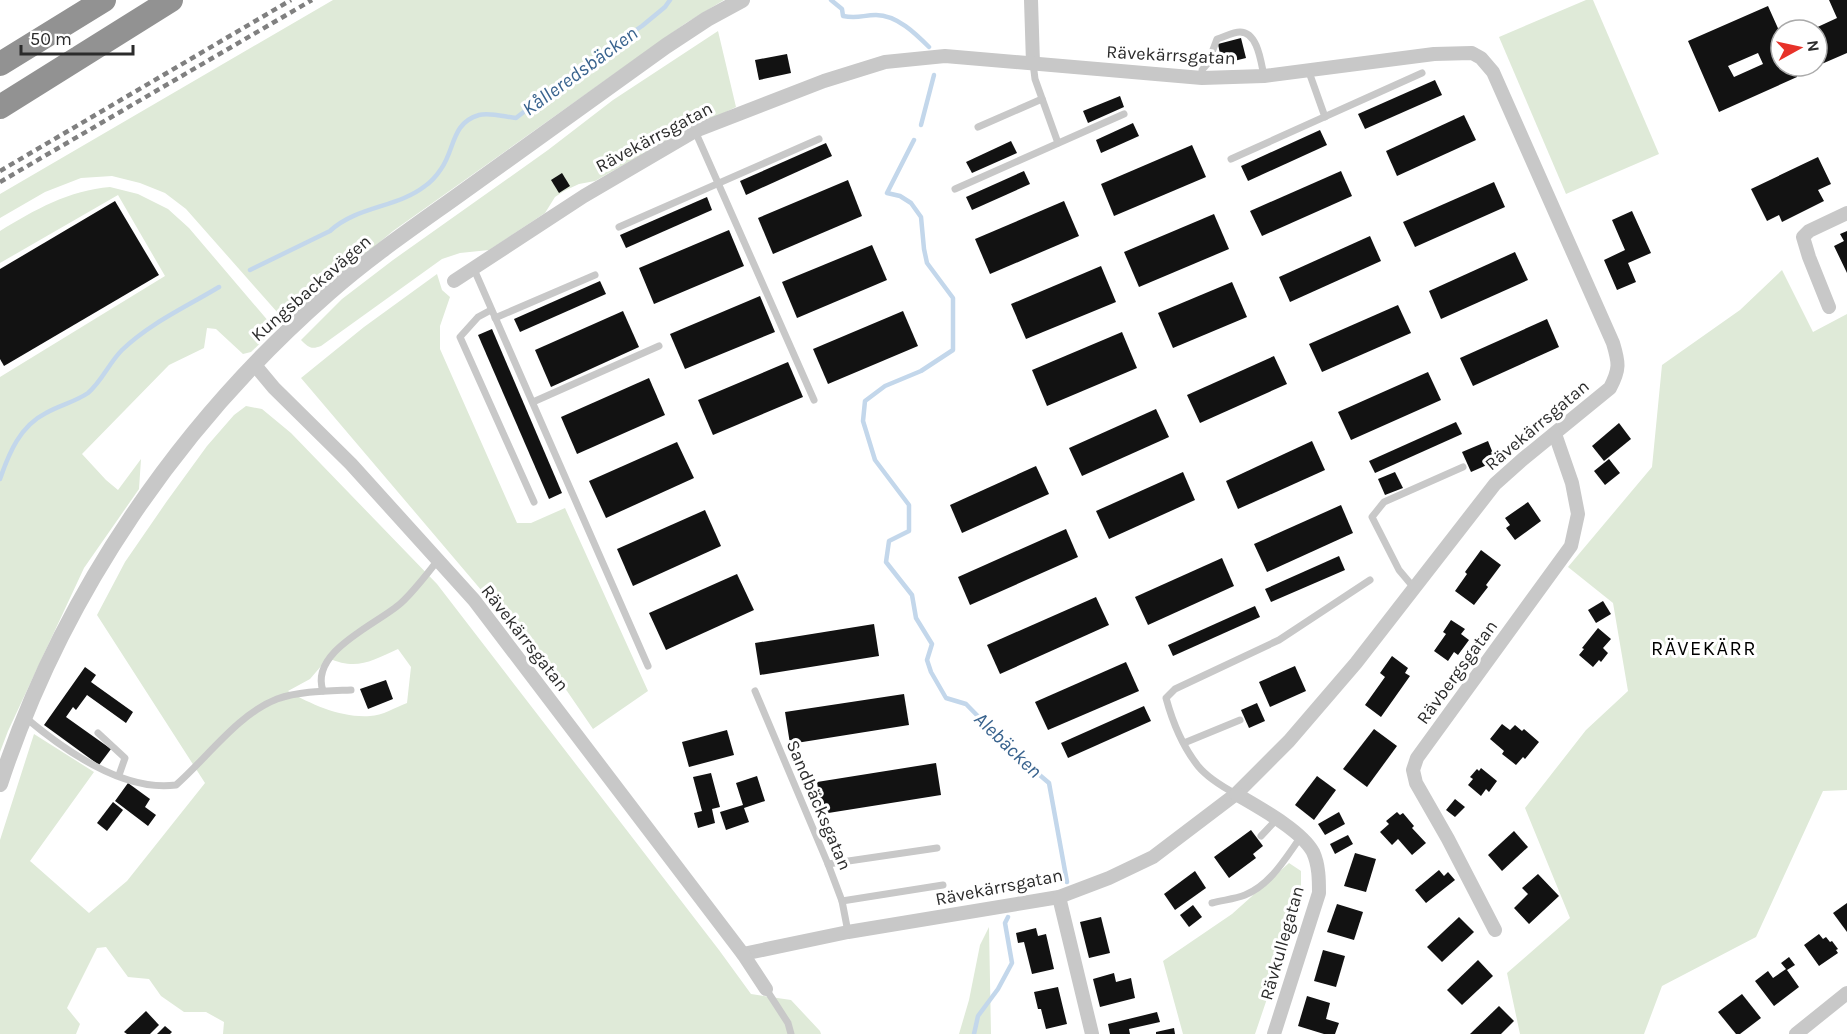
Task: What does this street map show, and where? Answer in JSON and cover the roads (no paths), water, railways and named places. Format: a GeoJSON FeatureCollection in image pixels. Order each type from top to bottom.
{"type":"FeatureCollection","features":[{"type":"Feature","properties":{"kind":"highway"},"geometry":{"type":"LineString","coordinates":[[0,64],[104,0]]}},
{"type":"Feature","properties":{"kind":"highway"},"geometry":{"type":"LineString","coordinates":[[0,107],[171,0]]}},
{"type":"Feature","properties":{"kind":"street","name":"Kungsbackavägen"},"geometry":{"type":"LineString","coordinates":[[0,784],[34,693],[116,539],[144,497],[197,428],[254,364],[328,294],[381,251],[666,46],[741,0]]}},
{"type":"Feature","properties":{"kind":"street"},"geometry":{"type":"LineString","coordinates":[[1031,0],[1033,63]]}},
{"type":"Feature","properties":{"kind":"street","name":"Rävekärrsgatan"},"geometry":{"type":"LineString","coordinates":[[454,281],[584,196],[695,131],[824,81],[885,62],[945,56],[1202,78],[1309,72],[1434,54],[1472,53],[1481,58],[1493,72],[1613,343],[1618,363],[1617,375],[1610,388],[1495,484],[1356,663],[1289,741],[1236,794],[1153,856],[1109,878],[1059,897],[848,932],[743,954]]}},
{"type":"Feature","properties":{"kind":"street"},"geometry":{"type":"LineString","coordinates":[[1829,307],[1803,237],[1809,231],[1847,213]]}},
{"type":"Feature","properties":{"kind":"street","name":"Rävekärrsgatan"},"geometry":{"type":"LineString","coordinates":[[254,364],[274,388],[351,464],[474,600],[743,954],[766,989]]}},
{"type":"Feature","properties":{"kind":"street","name":"Rävbergsgatan"},"geometry":{"type":"LineString","coordinates":[[1495,930],[1416,783],[1413,771],[1417,758],[1571,546],[1578,514],[1572,483],[1555,434]]}},
{"type":"Feature","properties":{"kind":"street","name":"Rävkullegatan"},"geometry":{"type":"LineString","coordinates":[[1236,794],[1277,819],[1306,842],[1314,854],[1318,872],[1319,893],[1274,1034]]}},
{"type":"Feature","properties":{"kind":"street"},"geometry":{"type":"LineString","coordinates":[[1059,897],[1092,1034]]}},
{"type":"Feature","properties":{"kind":"street"},"geometry":{"type":"LineString","coordinates":[[1796,1034],[1847,993]]}},
{"type":"Feature","properties":{"kind":"lane"},"geometry":{"type":"LineString","coordinates":[[1202,78],[1202,70],[1208,63],[1216,39],[1239,32],[1251,37],[1257,49],[1264,76]]}},
{"type":"Feature","properties":{"kind":"lane"},"geometry":{"type":"LineString","coordinates":[[1033,63],[1035,79],[1058,143]]}},
{"type":"Feature","properties":{"kind":"lane"},"geometry":{"type":"LineString","coordinates":[[1309,72],[1325,117]]}},
{"type":"Feature","properties":{"kind":"lane"},"geometry":{"type":"LineString","coordinates":[[1231,159],[1422,73]]}},
{"type":"Feature","properties":{"kind":"lane"},"geometry":{"type":"LineString","coordinates":[[978,127],[1042,99]]}},
{"type":"Feature","properties":{"kind":"lane"},"geometry":{"type":"LineString","coordinates":[[954,189],[1124,114]]}},
{"type":"Feature","properties":{"kind":"lane"},"geometry":{"type":"LineString","coordinates":[[695,131],[814,400]]}},
{"type":"Feature","properties":{"kind":"lane"},"geometry":{"type":"LineString","coordinates":[[619,227],[819,138]]}},
{"type":"Feature","properties":{"kind":"lane"},"geometry":{"type":"LineString","coordinates":[[473,267],[648,666]]}},
{"type":"Feature","properties":{"kind":"lane"},"geometry":{"type":"LineString","coordinates":[[495,318],[595,275]]}},
{"type":"Feature","properties":{"kind":"lane"},"geometry":{"type":"LineString","coordinates":[[491,310],[478,317],[460,337],[534,502]]}},
{"type":"Feature","properties":{"kind":"lane"},"geometry":{"type":"LineString","coordinates":[[533,402],[659,346]]}},
{"type":"Feature","properties":{"kind":"lane"},"geometry":{"type":"LineString","coordinates":[[1415,589],[1399,570],[1372,517],[1384,502],[1463,467]]}},
{"type":"Feature","properties":{"kind":"lane"},"geometry":{"type":"LineString","coordinates":[[323,691],[321,684],[323,672],[333,655],[344,643],[400,603],[438,560]]}},
{"type":"Feature","properties":{"kind":"lane"},"geometry":{"type":"LineString","coordinates":[[1236,794],[1223,787],[1198,766],[1184,743],[1166,698],[1175,689],[1279,640],[1370,580]]}},
{"type":"Feature","properties":{"kind":"lane"},"geometry":{"type":"LineString","coordinates":[[24,717],[49,737],[100,770],[164,787],[176,785],[248,716],[277,699],[323,691],[351,690]]}},
{"type":"Feature","properties":{"kind":"lane","name":"Sandbäcksgatan"},"geometry":{"type":"LineString","coordinates":[[755,691],[828,864],[842,901],[848,932]]}},
{"type":"Feature","properties":{"kind":"lane"},"geometry":{"type":"LineString","coordinates":[[1184,743],[1239,720]]}},
{"type":"Feature","properties":{"kind":"lane"},"geometry":{"type":"LineString","coordinates":[[98,734],[125,758],[119,775]]}},
{"type":"Feature","properties":{"kind":"lane"},"geometry":{"type":"LineString","coordinates":[[1261,836],[1277,819]]}},
{"type":"Feature","properties":{"kind":"lane"},"geometry":{"type":"LineString","coordinates":[[1212,903],[1244,895],[1259,887],[1279,868],[1300,838]]}},
{"type":"Feature","properties":{"kind":"lane"},"geometry":{"type":"LineString","coordinates":[[828,864],[937,848]]}},
{"type":"Feature","properties":{"kind":"lane"},"geometry":{"type":"LineString","coordinates":[[842,901],[944,885]]}},
{"type":"Feature","properties":{"kind":"lane"},"geometry":{"type":"LineString","coordinates":[[766,989],[788,1023],[791,1034]]}},
{"type":"Feature","properties":{"kind":"waterway","name":"Kålleredsbäcken"},"geometry":{"type":"LineString","coordinates":[[250,270],[330,231],[352,217],[414,193],[438,174],[463,124],[479,115],[516,118],[567,78],[642,26],[670,0]]}},
{"type":"Feature","properties":{"kind":"waterway","name":"Alebäcken"},"geometry":{"type":"LineString","coordinates":[[831,0],[842,9],[843,16],[876,15],[891,18],[906,26],[929,47]]}},
{"type":"Feature","properties":{"kind":"waterway","name":"Alebäcken"},"geometry":{"type":"LineString","coordinates":[[921,125],[934,75]]}},
{"type":"Feature","properties":{"kind":"waterway","name":"Alebäcken"},"geometry":{"type":"LineString","coordinates":[[914,140],[887,193],[900,196],[911,203],[921,217],[927,263],[953,298],[953,350],[921,371],[885,386],[865,401],[863,421],[875,460],[909,505],[909,531],[889,541],[886,562],[912,595],[916,618],[932,644],[927,660],[946,698],[966,704],[1015,754],[1049,783],[1067,882]]}},
{"type":"Feature","properties":{"kind":"waterway","name":"Kålleredsbäcken"},"geometry":{"type":"LineString","coordinates":[[0,479],[12,450],[29,425],[46,413],[88,393],[117,355],[133,340],[156,323],[219,287]]}},
{"type":"Feature","properties":{"kind":"waterway","name":"Alebäcken"},"geometry":{"type":"LineString","coordinates":[[974,1034],[978,1016],[998,989],[1012,963],[1005,923],[1008,917]]}},
{"type":"Feature","properties":{"kind":"railway"},"geometry":{"type":"LineString","coordinates":[[0,171],[291,0]]}},
{"type":"Feature","properties":{"kind":"railway"},"geometry":{"type":"LineString","coordinates":[[0,182],[312,0]]}},
{"type":"Feature","properties":{"kind":"district","name":"RÄVEKÄRR"},"geometry":{"type":"Point","coordinates":[1704,648]}}]}
